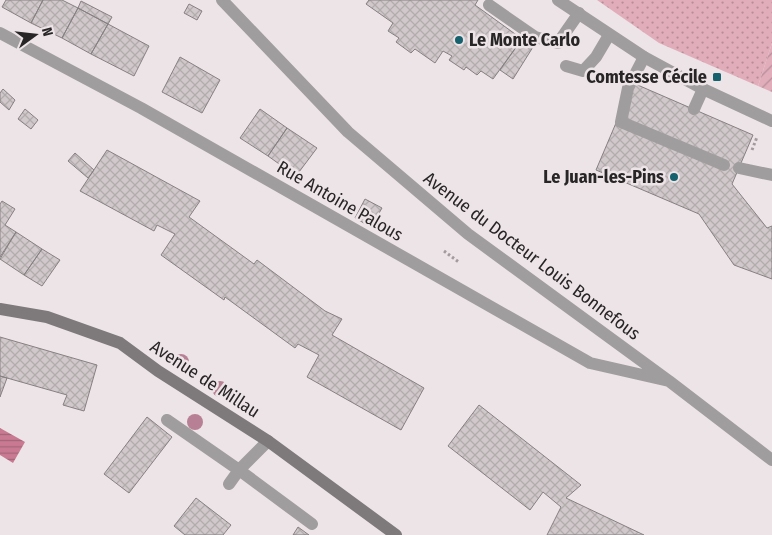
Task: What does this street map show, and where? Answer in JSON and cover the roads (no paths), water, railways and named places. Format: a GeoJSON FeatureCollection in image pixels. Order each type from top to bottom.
{"type":"FeatureCollection","features":[{"type":"Feature","properties":{"kind":"main road","name":"Avenue de Millau"},"geometry":{"type":"LineString","coordinates":[[0,308],[47,317],[120,343],[158,371],[268,441],[396,535]]}},
{"type":"Feature","properties":{"kind":"street","name":"Avenue du Docteur Louis Bonnefous"},"geometry":{"type":"LineString","coordinates":[[222,0],[348,132],[468,234],[669,381],[772,460]]}},
{"type":"Feature","properties":{"kind":"street"},"geometry":{"type":"LineString","coordinates":[[558,0],[644,57],[703,89],[772,121]]}},
{"type":"Feature","properties":{"kind":"street"},"geometry":{"type":"LineString","coordinates":[[490,5],[535,37],[558,43],[579,13]]}},
{"type":"Feature","properties":{"kind":"street","name":"Rue Antoine Palous"},"geometry":{"type":"LineString","coordinates":[[0,33],[141,108],[590,363],[669,381]]}},
{"type":"Feature","properties":{"kind":"street"},"geometry":{"type":"LineString","coordinates":[[566,66],[583,71],[596,57],[609,35]]}},
{"type":"Feature","properties":{"kind":"street"},"geometry":{"type":"LineString","coordinates":[[644,57],[628,88],[621,122],[724,165]]}},
{"type":"Feature","properties":{"kind":"street"},"geometry":{"type":"LineString","coordinates":[[694,110],[703,89]]}},
{"type":"Feature","properties":{"kind":"street"},"geometry":{"type":"LineString","coordinates":[[739,168],[772,175]]}},
{"type":"Feature","properties":{"kind":"street"},"geometry":{"type":"LineString","coordinates":[[167,420],[312,524]]}},
{"type":"Feature","properties":{"kind":"street"},"geometry":{"type":"LineString","coordinates":[[229,484],[239,470],[268,441]]}},
{"type":"Feature","properties":{"kind":"place","name":"Le Monte Carlo"},"geometry":{"type":"Point","coordinates":[459,40]}},
{"type":"Feature","properties":{"kind":"place","name":"Comtesse Cécile"},"geometry":{"type":"Point","coordinates":[717,77]}},
{"type":"Feature","properties":{"kind":"place","name":"Le Juan-les-Pins"},"geometry":{"type":"Point","coordinates":[674,177]}}]}
